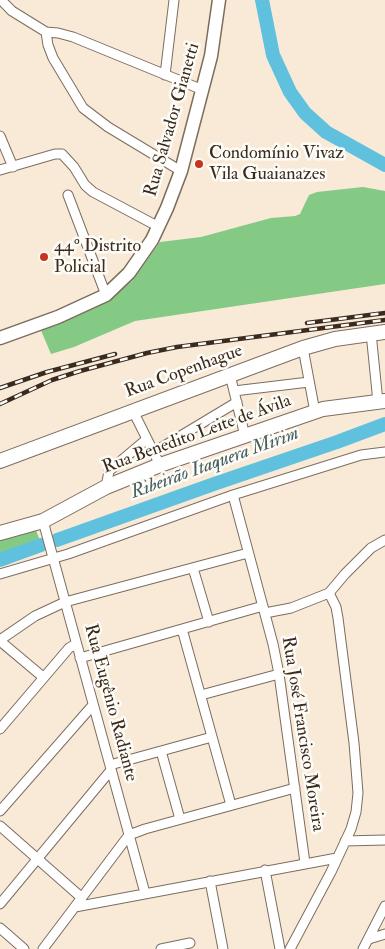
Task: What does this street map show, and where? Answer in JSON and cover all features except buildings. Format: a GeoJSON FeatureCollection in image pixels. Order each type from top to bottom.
{"type":"FeatureCollection","features":[{"type":"Feature","properties":{"kind":"main road","name":"Rua Salvador Gianetti"},"geometry":{"type":"LineString","coordinates":[[0,338],[58,317],[106,295],[129,273],[144,252],[159,227],[181,171],[211,56],[219,0]]}},
{"type":"Feature","properties":{"kind":"main road","name":"Rua Copenhague"},"geometry":{"type":"LineString","coordinates":[[0,462],[303,348],[335,339],[378,332]]}},
{"type":"Feature","properties":{"kind":"main road","name":"Rua Benedito Leite de Ávila"},"geometry":{"type":"LineString","coordinates":[[0,533],[44,527],[106,488],[160,465],[316,412],[347,405],[382,402]]}},
{"type":"Feature","properties":{"kind":"street"},"geometry":{"type":"LineString","coordinates":[[1,0],[12,11],[46,32],[73,37],[203,90]]}},
{"type":"Feature","properties":{"kind":"street"},"geometry":{"type":"LineString","coordinates":[[165,75],[174,0]]}},
{"type":"Feature","properties":{"kind":"street"},"geometry":{"type":"LineString","coordinates":[[46,32],[53,58],[83,108],[108,127],[181,171]]}},
{"type":"Feature","properties":{"kind":"street"},"geometry":{"type":"LineString","coordinates":[[0,136],[13,167]]}},
{"type":"Feature","properties":{"kind":"street"},"geometry":{"type":"LineString","coordinates":[[0,170],[55,154],[62,154],[74,167],[85,185],[93,192],[159,227]]}},
{"type":"Feature","properties":{"kind":"street"},"geometry":{"type":"LineString","coordinates":[[68,195],[106,295]]}},
{"type":"Feature","properties":{"kind":"street"},"geometry":{"type":"LineString","coordinates":[[378,332],[382,402]]}},
{"type":"Feature","properties":{"kind":"street"},"geometry":{"type":"LineString","coordinates":[[303,348],[316,412]]}},
{"type":"Feature","properties":{"kind":"street"},"geometry":{"type":"LineString","coordinates":[[230,375],[245,436]]}},
{"type":"Feature","properties":{"kind":"street"},"geometry":{"type":"LineString","coordinates":[[234,391],[309,382]]}},
{"type":"Feature","properties":{"kind":"street"},"geometry":{"type":"LineString","coordinates":[[154,452],[237,402]]}},
{"type":"Feature","properties":{"kind":"street"},"geometry":{"type":"LineString","coordinates":[[133,411],[160,465]]}},
{"type":"Feature","properties":{"kind":"street"},"geometry":{"type":"LineString","coordinates":[[106,488],[108,471],[147,439]]}},
{"type":"Feature","properties":{"kind":"street"},"geometry":{"type":"LineString","coordinates":[[0,574],[233,495],[361,455],[385,452]]}},
{"type":"Feature","properties":{"kind":"street","name":"Rua José Francisco Moreira"},"geometry":{"type":"LineString","coordinates":[[233,495],[280,674],[305,863]]}},
{"type":"Feature","properties":{"kind":"street","name":"Rua Eugênio Radiante"},"geometry":{"type":"LineString","coordinates":[[44,527],[145,893]]}},
{"type":"Feature","properties":{"kind":"street"},"geometry":{"type":"LineString","coordinates":[[80,658],[209,622],[264,610],[291,608],[329,593],[344,574],[371,548],[385,540]]}},
{"type":"Feature","properties":{"kind":"street"},"geometry":{"type":"LineString","coordinates":[[43,677],[0,640],[35,616],[66,602],[248,553]]}},
{"type":"Feature","properties":{"kind":"street"},"geometry":{"type":"LineString","coordinates":[[193,568],[209,622]]}},
{"type":"Feature","properties":{"kind":"street"},"geometry":{"type":"LineString","coordinates":[[290,949],[337,858],[356,812],[358,793],[357,767],[338,618],[336,607],[329,593]]}},
{"type":"Feature","properties":{"kind":"street"},"geometry":{"type":"LineString","coordinates":[[182,629],[231,805]]}},
{"type":"Feature","properties":{"kind":"street"},"geometry":{"type":"LineString","coordinates":[[0,729],[43,677],[69,648],[76,644]]}},
{"type":"Feature","properties":{"kind":"street"},"geometry":{"type":"LineString","coordinates":[[201,695],[280,674]]}},
{"type":"Feature","properties":{"kind":"street"},"geometry":{"type":"LineString","coordinates":[[0,811],[93,704]]}},
{"type":"Feature","properties":{"kind":"street"},"geometry":{"type":"LineString","coordinates":[[0,904],[110,768],[212,737]]}},
{"type":"Feature","properties":{"kind":"street"},"geometry":{"type":"LineString","coordinates":[[161,751],[180,819]]}},
{"type":"Feature","properties":{"kind":"street"},"geometry":{"type":"LineString","coordinates":[[43,949],[129,835],[180,819],[295,788]]}},
{"type":"Feature","properties":{"kind":"street"},"geometry":{"type":"LineString","coordinates":[[0,826],[82,898]]}},
{"type":"Feature","properties":{"kind":"street"},"geometry":{"type":"LineString","coordinates":[[345,841],[385,840]]}},
{"type":"Feature","properties":{"kind":"street"},"geometry":{"type":"LineString","coordinates":[[75,907],[337,858]]}},
{"type":"Feature","properties":{"kind":"street"},"geometry":{"type":"LineString","coordinates":[[265,870],[280,949]]}},
{"type":"Feature","properties":{"kind":"street"},"geometry":{"type":"LineString","coordinates":[[210,881],[224,949]]}},
{"type":"Feature","properties":{"kind":"street"},"geometry":{"type":"LineString","coordinates":[[363,949],[385,906]]}},
{"type":"Feature","properties":{"kind":"street"},"geometry":{"type":"LineString","coordinates":[[0,928],[24,949]]}},
{"type":"Feature","properties":{"kind":"street"},"geometry":{"type":"LineString","coordinates":[[368,939],[385,934]]}},
{"type":"Feature","properties":{"kind":"street"},"geometry":{"type":"LineString","coordinates":[[162,949],[190,943]]}},
{"type":"Feature","properties":{"kind":"green space"},"geometry":{"type":"Polygon","coordinates":[[[363,187],[385,191],[385,284],[135,321],[74,347],[51,354],[40,328],[108,300],[132,281],[160,242],[201,237],[271,218],[295,216],[300,214],[309,195],[317,192],[363,187]]]}},
{"type":"Feature","properties":{"kind":"green space"},"geometry":{"type":"Polygon","coordinates":[[[35,528],[41,543],[0,558],[0,538],[35,528]]]}},
{"type":"Feature","properties":{"kind":"waterway"},"geometry":{"type":"LineString","coordinates":[[262,0],[273,55],[290,92],[305,113],[326,132],[385,165]]}},
{"type":"Feature","properties":{"kind":"waterway","name":"Ribeirão Itaquera Mirim"},"geometry":{"type":"LineString","coordinates":[[57,540],[385,424]]}},
{"type":"Feature","properties":{"kind":"waterway","name":"Ribeirão Itaquera Mirim"},"geometry":{"type":"LineString","coordinates":[[0,560],[41,545]]}},
{"type":"Feature","properties":{"kind":"railway"},"geometry":{"type":"LineString","coordinates":[[307,323],[385,313]]}},
{"type":"Feature","properties":{"kind":"railway"},"geometry":{"type":"LineString","coordinates":[[0,404],[52,380],[147,353],[177,347],[385,320]]}},
{"type":"Feature","properties":{"kind":"railway"},"geometry":{"type":"LineString","coordinates":[[0,388],[47,372],[115,354]]}},
{"type":"Feature","properties":{"kind":"place","name":"Condomínio Vivaz Vila Guaianazes"},"geometry":{"type":"Point","coordinates":[199,164]}},
{"type":"Feature","properties":{"kind":"place","name":"44º Distrito Policial"},"geometry":{"type":"Point","coordinates":[44,257]}}]}
